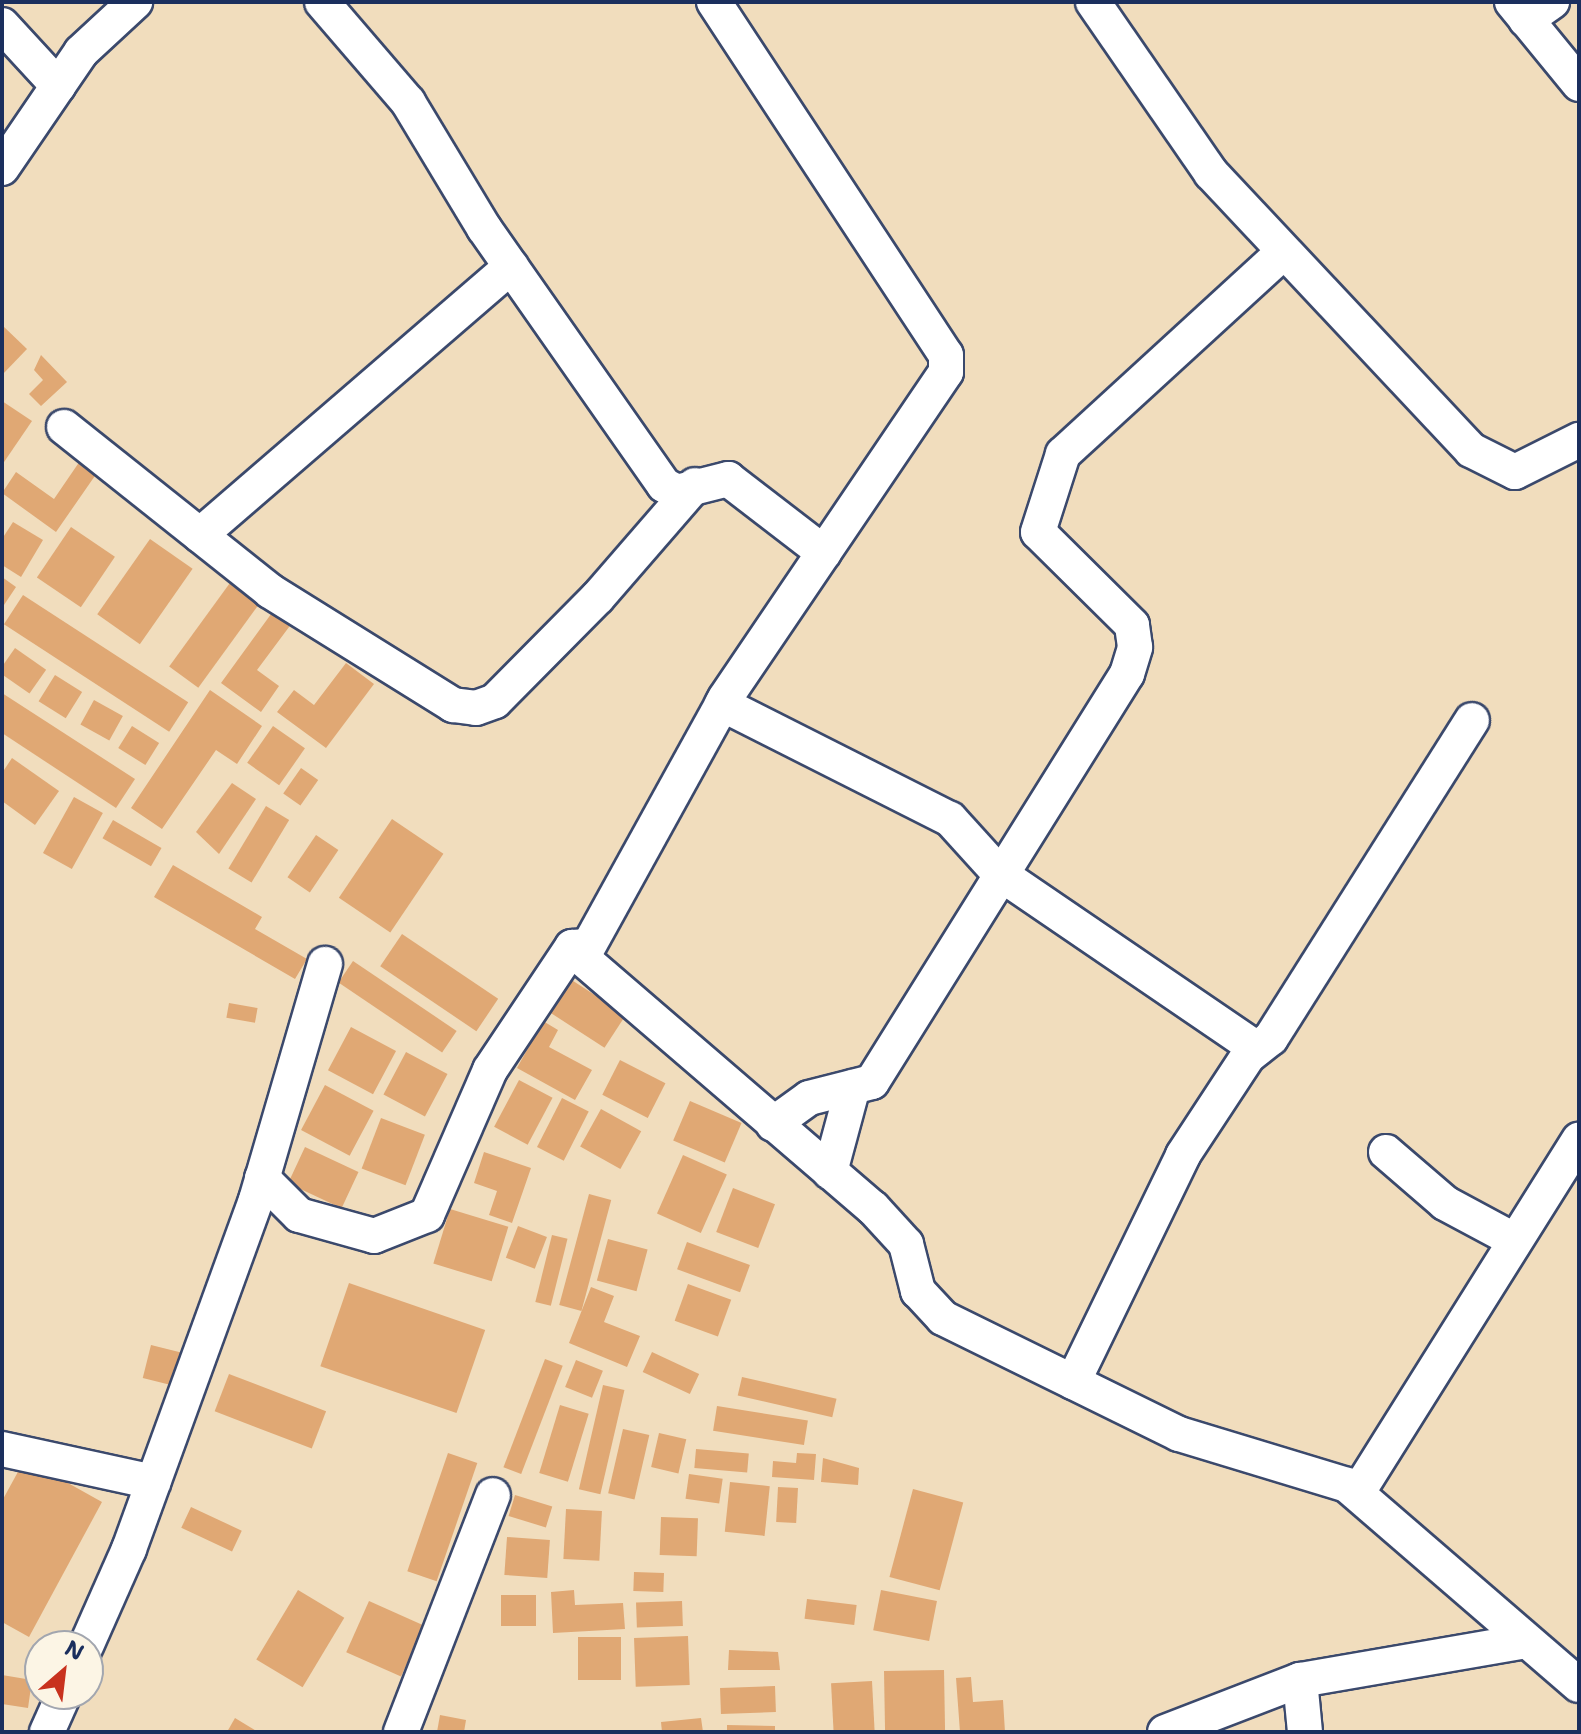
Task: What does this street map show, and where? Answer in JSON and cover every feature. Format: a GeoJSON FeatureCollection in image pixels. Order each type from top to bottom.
{"type":"FeatureCollection","features":[{"type":"Feature","properties":{"kind":"street"},"geometry":{"type":"LineString","coordinates":[[2,168],[81,52],[135,2]]}},
{"type":"Feature","properties":{"kind":"street"},"geometry":{"type":"LineString","coordinates":[[322,2],[408,102],[511,267],[656,475],[677,492],[728,479],[824,553]]}},
{"type":"Feature","properties":{"kind":"street"},"geometry":{"type":"LineString","coordinates":[[714,2],[946,355],[946,372],[722,704],[585,946],[582,958],[591,970],[830,1172],[906,1244],[918,1291],[943,1318],[1179,1434],[1358,1492],[1579,1685]]}},
{"type":"Feature","properties":{"kind":"street"},"geometry":{"type":"LineString","coordinates":[[1093,2],[1211,173],[1282,253],[1471,450],[1515,472],[1576,453]]}},
{"type":"Feature","properties":{"kind":"street"},"geometry":{"type":"LineString","coordinates":[[1530,8],[1579,84]]}},
{"type":"Feature","properties":{"kind":"street"},"geometry":{"type":"LineString","coordinates":[[2,25],[58,86]]}},
{"type":"Feature","properties":{"kind":"street"},"geometry":{"type":"LineString","coordinates":[[773,1124],[809,1098],[872,1082],[999,873],[1127,674],[1135,647],[1132,625],[1115,604],[1038,532],[1063,454],[1282,253]]}},
{"type":"Feature","properties":{"kind":"street"},"geometry":{"type":"LineString","coordinates":[[200,535],[511,267]]}},
{"type":"Feature","properties":{"kind":"street"},"geometry":{"type":"LineString","coordinates":[[64,427],[200,535],[309,615],[453,705],[476,708],[495,701],[598,597],[695,485]]}},
{"type":"Feature","properties":{"kind":"street"},"geometry":{"type":"LineString","coordinates":[[722,704],[921,801],[950,819],[999,873],[1257,1049]]}},
{"type":"Feature","properties":{"kind":"street"},"geometry":{"type":"LineString","coordinates":[[1073,1382],[1183,1155],[1257,1049],[1472,720]]}},
{"type":"Feature","properties":{"kind":"street"},"geometry":{"type":"LineString","coordinates":[[262,1178],[299,1215],[374,1236],[427,1215],[490,1070],[572,947],[585,946]]}},
{"type":"Feature","properties":{"kind":"street"},"geometry":{"type":"LineString","coordinates":[[93,1630],[153,1482],[262,1178],[325,964]]}},
{"type":"Feature","properties":{"kind":"street"},"geometry":{"type":"LineString","coordinates":[[830,1172],[853,1087]]}},
{"type":"Feature","properties":{"kind":"street"},"geometry":{"type":"LineString","coordinates":[[1358,1492],[1579,1140]]}},
{"type":"Feature","properties":{"kind":"street"},"geometry":{"type":"LineString","coordinates":[[1386,1152],[1445,1203],[1514,1240]]}},
{"type":"Feature","properties":{"kind":"street"},"geometry":{"type":"LineString","coordinates":[[2,1449],[153,1482]]}},
{"type":"Feature","properties":{"kind":"street"},"geometry":{"type":"LineString","coordinates":[[401,1732],[493,1495]]}},
{"type":"Feature","properties":{"kind":"street"},"geometry":{"type":"LineString","coordinates":[[1165,1732],[1300,1680],[1526,1641]]}},
{"type":"Feature","properties":{"kind":"street"},"geometry":{"type":"LineString","coordinates":[[1300,1680],[1305,1732]]}},
{"type":"Feature","properties":{"kind":"street"},"geometry":{"type":"LineString","coordinates":[[47,1732],[57,1710]]}},
{"type":"Feature","properties":{"kind":"building"},"geometry":{"type":"Polygon","coordinates":[[[2,325],[27,349],[2,375],[2,325]]]}},
{"type":"Feature","properties":{"kind":"building"},"geometry":{"type":"Polygon","coordinates":[[[41,355],[67,382],[41,406],[29,394],[43,380],[34,370],[41,355]]]}},
{"type":"Feature","properties":{"kind":"building"},"geometry":{"type":"Polygon","coordinates":[[[2,401],[32,421],[2,465],[2,401]]]}},
{"type":"Feature","properties":{"kind":"building"},"geometry":{"type":"Polygon","coordinates":[[[82,458],[99,470],[56,532],[2,493],[16,472],[54,499],[82,458]]]}},
{"type":"Feature","properties":{"kind":"building"},"geometry":{"type":"Polygon","coordinates":[[[13,522],[43,540],[21,577],[2,565],[2,539],[13,522]]]}},
{"type":"Feature","properties":{"kind":"building"},"geometry":{"type":"Polygon","coordinates":[[[71,527],[115,557],[81,607],[37,578],[71,527]]]}},
{"type":"Feature","properties":{"kind":"building"},"geometry":{"type":"Polygon","coordinates":[[[150,539],[193,569],[140,644],[97,614],[150,539]]]}},
{"type":"Feature","properties":{"kind":"building"},"geometry":{"type":"Polygon","coordinates":[[[235,576],[264,597],[198,688],[169,667],[235,576]]]}},
{"type":"Feature","properties":{"kind":"building"},"geometry":{"type":"Polygon","coordinates":[[[2,577],[16,587],[2,608],[2,577]]]}},
{"type":"Feature","properties":{"kind":"building"},"geometry":{"type":"Polygon","coordinates":[[[23,595],[188,702],[169,732],[4,624],[23,595]]]}},
{"type":"Feature","properties":{"kind":"building"},"geometry":{"type":"Polygon","coordinates":[[[274,610],[292,623],[257,670],[279,686],[261,712],[221,683],[274,610]]]}},
{"type":"Feature","properties":{"kind":"building"},"geometry":{"type":"Polygon","coordinates":[[[15,648],[46,670],[29,694],[2,674],[2,667],[15,648]]]}},
{"type":"Feature","properties":{"kind":"building"},"geometry":{"type":"Polygon","coordinates":[[[346,663],[374,684],[326,748],[277,712],[294,690],[314,705],[346,663]]]}},
{"type":"Feature","properties":{"kind":"building"},"geometry":{"type":"Polygon","coordinates":[[[55,675],[82,692],[66,718],[39,701],[55,675]]]}},
{"type":"Feature","properties":{"kind":"building"},"geometry":{"type":"Polygon","coordinates":[[[210,690],[262,726],[237,764],[216,750],[162,829],[131,808],[210,690]]]}},
{"type":"Feature","properties":{"kind":"building"},"geometry":{"type":"Polygon","coordinates":[[[2,693],[135,779],[116,808],[2,733],[2,693]]]}},
{"type":"Feature","properties":{"kind":"building"},"geometry":{"type":"Polygon","coordinates":[[[94,700],[123,716],[109,740],[80,724],[94,700]]]}},
{"type":"Feature","properties":{"kind":"building"},"geometry":{"type":"Polygon","coordinates":[[[132,726],[159,743],[145,765],[118,748],[132,726]]]}},
{"type":"Feature","properties":{"kind":"building"},"geometry":{"type":"Polygon","coordinates":[[[273,726],[305,748],[279,785],[247,763],[273,726]]]}},
{"type":"Feature","properties":{"kind":"building"},"geometry":{"type":"Polygon","coordinates":[[[12,758],[59,791],[35,825],[2,801],[2,773],[12,758]]]}},
{"type":"Feature","properties":{"kind":"building"},"geometry":{"type":"Polygon","coordinates":[[[301,768],[318,780],[300,805],[283,793],[301,768]]]}},
{"type":"Feature","properties":{"kind":"building"},"geometry":{"type":"Polygon","coordinates":[[[232,783],[256,799],[219,854],[196,832],[232,783]]]}},
{"type":"Feature","properties":{"kind":"building"},"geometry":{"type":"Polygon","coordinates":[[[74,797],[103,813],[72,869],[43,853],[74,797]]]}},
{"type":"Feature","properties":{"kind":"building"},"geometry":{"type":"Polygon","coordinates":[[[266,806],[289,820],[252,882],[228,869],[266,806]]]}},
{"type":"Feature","properties":{"kind":"building"},"geometry":{"type":"Polygon","coordinates":[[[392,819],[443,854],[390,932],[339,898],[392,819]]]}},
{"type":"Feature","properties":{"kind":"building"},"geometry":{"type":"Polygon","coordinates":[[[113,820],[161,848],[151,866],[102,838],[113,820]]]}},
{"type":"Feature","properties":{"kind":"building"},"geometry":{"type":"Polygon","coordinates":[[[316,835],[338,850],[310,892],[287,877],[316,835]]]}},
{"type":"Feature","properties":{"kind":"building"},"geometry":{"type":"Polygon","coordinates":[[[173,865],[262,917],[255,929],[307,959],[295,979],[154,897],[173,865]]]}},
{"type":"Feature","properties":{"kind":"building"},"geometry":{"type":"Polygon","coordinates":[[[402,934],[498,999],[476,1031],[380,966],[402,934]]]}},
{"type":"Feature","properties":{"kind":"building"},"geometry":{"type":"Polygon","coordinates":[[[353,961],[457,1031],[442,1052],[338,983],[353,961]]]}},
{"type":"Feature","properties":{"kind":"building"},"geometry":{"type":"Polygon","coordinates":[[[567,977],[626,1015],[604,1048],[546,1010],[567,977]]]}},
{"type":"Feature","properties":{"kind":"building"},"geometry":{"type":"Polygon","coordinates":[[[229,1003],[258,1008],[255,1023],[226,1018],[229,1003]]]}},
{"type":"Feature","properties":{"kind":"building"},"geometry":{"type":"Polygon","coordinates":[[[543,1021],[558,1030],[549,1047],[592,1070],[575,1100],[517,1068],[543,1021]]]}},
{"type":"Feature","properties":{"kind":"building"},"geometry":{"type":"Polygon","coordinates":[[[351,1027],[396,1051],[373,1094],[328,1070],[351,1027]]]}},
{"type":"Feature","properties":{"kind":"building"},"geometry":{"type":"Polygon","coordinates":[[[406,1052],[447,1074],[425,1116],[383,1094],[406,1052]]]}},
{"type":"Feature","properties":{"kind":"building"},"geometry":{"type":"Polygon","coordinates":[[[620,1060],[665,1083],[648,1118],[602,1095],[620,1060]]]}},
{"type":"Feature","properties":{"kind":"building"},"geometry":{"type":"Polygon","coordinates":[[[519,1080],[553,1098],[528,1145],[494,1127],[519,1080]]]}},
{"type":"Feature","properties":{"kind":"building"},"geometry":{"type":"Polygon","coordinates":[[[325,1085],[374,1111],[350,1156],[301,1130],[325,1085]]]}},
{"type":"Feature","properties":{"kind":"building"},"geometry":{"type":"Polygon","coordinates":[[[562,1098],[589,1112],[564,1161],[537,1147],[562,1098]]]}},
{"type":"Feature","properties":{"kind":"building"},"geometry":{"type":"Polygon","coordinates":[[[690,1101],[742,1123],[725,1162],[673,1141],[690,1101]]]}},
{"type":"Feature","properties":{"kind":"building"},"geometry":{"type":"Polygon","coordinates":[[[601,1109],[641,1131],[620,1169],[580,1147],[601,1109]]]}},
{"type":"Feature","properties":{"kind":"building"},"geometry":{"type":"Polygon","coordinates":[[[381,1118],[425,1135],[406,1185],[362,1168],[381,1118]]]}},
{"type":"Feature","properties":{"kind":"building"},"geometry":{"type":"Polygon","coordinates":[[[305,1147],[358,1172],[342,1208],[288,1183],[305,1147]]]}},
{"type":"Feature","properties":{"kind":"building"},"geometry":{"type":"Polygon","coordinates":[[[484,1152],[531,1168],[512,1223],[489,1215],[497,1191],[474,1183],[484,1152]]]}},
{"type":"Feature","properties":{"kind":"building"},"geometry":{"type":"Polygon","coordinates":[[[683,1155],[727,1175],[701,1233],[657,1213],[683,1155]]]}},
{"type":"Feature","properties":{"kind":"building"},"geometry":{"type":"Polygon","coordinates":[[[733,1188],[775,1204],[758,1248],[716,1232],[733,1188]]]}},
{"type":"Feature","properties":{"kind":"building"},"geometry":{"type":"Polygon","coordinates":[[[589,1194],[611,1200],[581,1311],[559,1305],[589,1194]]]}},
{"type":"Feature","properties":{"kind":"building"},"geometry":{"type":"Polygon","coordinates":[[[450,1209],[508,1227],[492,1281],[433,1264],[450,1209]]]}},
{"type":"Feature","properties":{"kind":"building"},"geometry":{"type":"Polygon","coordinates":[[[518,1226],[547,1237],[535,1269],[506,1258],[518,1226]]]}},
{"type":"Feature","properties":{"kind":"building"},"geometry":{"type":"Polygon","coordinates":[[[552,1235],[568,1239],[551,1306],[535,1302],[552,1235]]]}},
{"type":"Feature","properties":{"kind":"building"},"geometry":{"type":"Polygon","coordinates":[[[608,1239],[648,1250],[636,1291],[597,1281],[608,1239]]]}},
{"type":"Feature","properties":{"kind":"building"},"geometry":{"type":"Polygon","coordinates":[[[687,1242],[750,1265],[740,1292],[677,1269],[687,1242]]]}},
{"type":"Feature","properties":{"kind":"building"},"geometry":{"type":"Polygon","coordinates":[[[349,1283],[485,1330],[457,1413],[320,1366],[349,1283]]]}},
{"type":"Feature","properties":{"kind":"building"},"geometry":{"type":"Polygon","coordinates":[[[688,1284],[731,1300],[718,1336],[675,1321],[688,1284]]]}},
{"type":"Feature","properties":{"kind":"building"},"geometry":{"type":"Polygon","coordinates":[[[591,1287],[614,1296],[604,1322],[640,1336],[627,1367],[569,1343],[591,1287]]]}},
{"type":"Feature","properties":{"kind":"building"},"geometry":{"type":"Polygon","coordinates":[[[151,1345],[182,1353],[174,1386],[143,1378],[151,1345]]]}},
{"type":"Feature","properties":{"kind":"building"},"geometry":{"type":"Polygon","coordinates":[[[652,1352],[699,1374],[690,1394],[643,1372],[652,1352]]]}},
{"type":"Feature","properties":{"kind":"building"},"geometry":{"type":"Polygon","coordinates":[[[545,1359],[563,1366],[521,1474],[503,1467],[545,1359]]]}},
{"type":"Feature","properties":{"kind":"building"},"geometry":{"type":"Polygon","coordinates":[[[576,1360],[603,1371],[592,1398],[565,1387],[576,1360]]]}},
{"type":"Feature","properties":{"kind":"building"},"geometry":{"type":"Polygon","coordinates":[[[229,1374],[326,1411],[312,1449],[215,1411],[229,1374]]]}},
{"type":"Feature","properties":{"kind":"building"},"geometry":{"type":"Polygon","coordinates":[[[742,1377],[837,1399],[832,1417],[738,1396],[742,1377]]]}},
{"type":"Feature","properties":{"kind":"building"},"geometry":{"type":"Polygon","coordinates":[[[603,1385],[624,1390],[600,1494],[579,1489],[603,1385]]]}},
{"type":"Feature","properties":{"kind":"building"},"geometry":{"type":"Polygon","coordinates":[[[560,1405],[589,1414],[568,1482],[539,1473],[560,1405]]]}},
{"type":"Feature","properties":{"kind":"building"},"geometry":{"type":"Polygon","coordinates":[[[717,1406],[808,1420],[804,1445],[713,1431],[717,1406]]]}},
{"type":"Feature","properties":{"kind":"building"},"geometry":{"type":"Polygon","coordinates":[[[623,1429],[649,1435],[634,1499],[608,1493],[623,1429]]]}},
{"type":"Feature","properties":{"kind":"building"},"geometry":{"type":"Polygon","coordinates":[[[659,1433],[686,1439],[678,1473],[651,1467],[659,1433]]]}},
{"type":"Feature","properties":{"kind":"building"},"geometry":{"type":"Polygon","coordinates":[[[696,1449],[749,1454],[747,1473],[694,1468],[696,1449]]]}},
{"type":"Feature","properties":{"kind":"building"},"geometry":{"type":"Polygon","coordinates":[[[448,1453],[477,1463],[437,1581],[407,1571],[448,1453]]]}},
{"type":"Feature","properties":{"kind":"building"},"geometry":{"type":"Polygon","coordinates":[[[797,1453],[816,1454],[814,1480],[772,1477],[773,1461],[796,1463],[797,1453]]]}},
{"type":"Feature","properties":{"kind":"building"},"geometry":{"type":"Polygon","coordinates":[[[823,1458],[859,1468],[858,1485],[821,1482],[823,1458]]]}},
{"type":"Feature","properties":{"kind":"building"},"geometry":{"type":"Polygon","coordinates":[[[25,1459],[102,1502],[33,1630],[24,1630],[24,1634],[2,1622],[2,1501],[25,1459]]]}},
{"type":"Feature","properties":{"kind":"building"},"geometry":{"type":"Polygon","coordinates":[[[689,1474],[723,1479],[719,1503],[686,1499],[689,1474]]]}},
{"type":"Feature","properties":{"kind":"building"},"geometry":{"type":"Polygon","coordinates":[[[730,1482],[770,1486],[765,1536],[725,1532],[730,1482]]]}},
{"type":"Feature","properties":{"kind":"building"},"geometry":{"type":"Polygon","coordinates":[[[778,1487],[798,1488],[796,1523],[776,1522],[778,1487]]]}},
{"type":"Feature","properties":{"kind":"building"},"geometry":{"type":"Polygon","coordinates":[[[913,1489],[963,1502],[940,1590],[889,1577],[913,1489]]]}},
{"type":"Feature","properties":{"kind":"building"},"geometry":{"type":"Polygon","coordinates":[[[515,1495],[552,1506],[546,1527],[509,1516],[515,1495]]]}},
{"type":"Feature","properties":{"kind":"building"},"geometry":{"type":"Polygon","coordinates":[[[191,1507],[242,1531],[232,1552],[181,1528],[191,1507]]]}},
{"type":"Feature","properties":{"kind":"building"},"geometry":{"type":"Polygon","coordinates":[[[566,1509],[602,1511],[599,1561],[563,1559],[566,1509]]]}},
{"type":"Feature","properties":{"kind":"building"},"geometry":{"type":"Polygon","coordinates":[[[661,1517],[698,1518],[697,1556],[660,1555],[661,1517]]]}},
{"type":"Feature","properties":{"kind":"building"},"geometry":{"type":"Polygon","coordinates":[[[507,1537],[550,1540],[547,1578],[504,1575],[507,1537]]]}},
{"type":"Feature","properties":{"kind":"building"},"geometry":{"type":"Polygon","coordinates":[[[634,1572],[664,1573],[663,1592],[633,1591],[634,1572]]]}},
{"type":"Feature","properties":{"kind":"building"},"geometry":{"type":"Polygon","coordinates":[[[298,1590],[344,1618],[303,1687],[256,1659],[298,1590]]]}},
{"type":"Feature","properties":{"kind":"building"},"geometry":{"type":"Polygon","coordinates":[[[574,1590],[575,1605],[623,1603],[625,1629],[553,1633],[551,1592],[574,1590]]]}},
{"type":"Feature","properties":{"kind":"building"},"geometry":{"type":"Polygon","coordinates":[[[881,1590],[937,1601],[929,1641],[873,1630],[881,1590]]]}},
{"type":"Feature","properties":{"kind":"building"},"geometry":{"type":"Polygon","coordinates":[[[501,1595],[536,1595],[536,1626],[501,1626],[501,1595]]]}},
{"type":"Feature","properties":{"kind":"building"},"geometry":{"type":"Polygon","coordinates":[[[807,1599],[857,1605],[854,1625],[805,1619],[807,1599]]]}},
{"type":"Feature","properties":{"kind":"building"},"geometry":{"type":"Polygon","coordinates":[[[369,1601],[424,1625],[401,1677],[346,1652],[369,1601]]]}},
{"type":"Feature","properties":{"kind":"building"},"geometry":{"type":"Polygon","coordinates":[[[682,1601],[683,1626],[637,1628],[636,1603],[682,1601]]]}},
{"type":"Feature","properties":{"kind":"building"},"geometry":{"type":"Polygon","coordinates":[[[688,1636],[690,1685],[636,1687],[634,1638],[688,1636]]]}},
{"type":"Feature","properties":{"kind":"building"},"geometry":{"type":"Polygon","coordinates":[[[578,1637],[621,1637],[621,1680],[578,1680],[578,1637]]]}},
{"type":"Feature","properties":{"kind":"building"},"geometry":{"type":"Polygon","coordinates":[[[729,1650],[778,1652],[780,1670],[728,1670],[729,1650]]]}},
{"type":"Feature","properties":{"kind":"building"},"geometry":{"type":"Polygon","coordinates":[[[944,1670],[945,1732],[885,1732],[884,1671],[944,1670]]]}},
{"type":"Feature","properties":{"kind":"building"},"geometry":{"type":"Polygon","coordinates":[[[2,1675],[24,1679],[24,1707],[2,1704],[2,1675]]]}},
{"type":"Feature","properties":{"kind":"building"},"geometry":{"type":"Polygon","coordinates":[[[971,1677],[973,1702],[1003,1700],[1005,1732],[960,1732],[956,1678],[971,1677]]]}},
{"type":"Feature","properties":{"kind":"building"},"geometry":{"type":"Polygon","coordinates":[[[872,1681],[875,1732],[834,1732],[831,1683],[872,1681]]]}},
{"type":"Feature","properties":{"kind":"building"},"geometry":{"type":"Polygon","coordinates":[[[775,1686],[776,1712],[721,1714],[720,1688],[775,1686]]]}},
{"type":"Feature","properties":{"kind":"building"},"geometry":{"type":"Polygon","coordinates":[[[440,1715],[466,1720],[464,1732],[437,1732],[440,1715]]]}},
{"type":"Feature","properties":{"kind":"building"},"geometry":{"type":"Polygon","coordinates":[[[235,1718],[258,1732],[227,1732],[235,1718]]]}},
{"type":"Feature","properties":{"kind":"building"},"geometry":{"type":"Polygon","coordinates":[[[701,1718],[703,1732],[662,1732],[661,1722],[701,1718]]]}},
{"type":"Feature","properties":{"kind":"building"},"geometry":{"type":"Polygon","coordinates":[[[727,1725],[775,1726],[775,1732],[727,1732],[727,1725]]]}}]}
